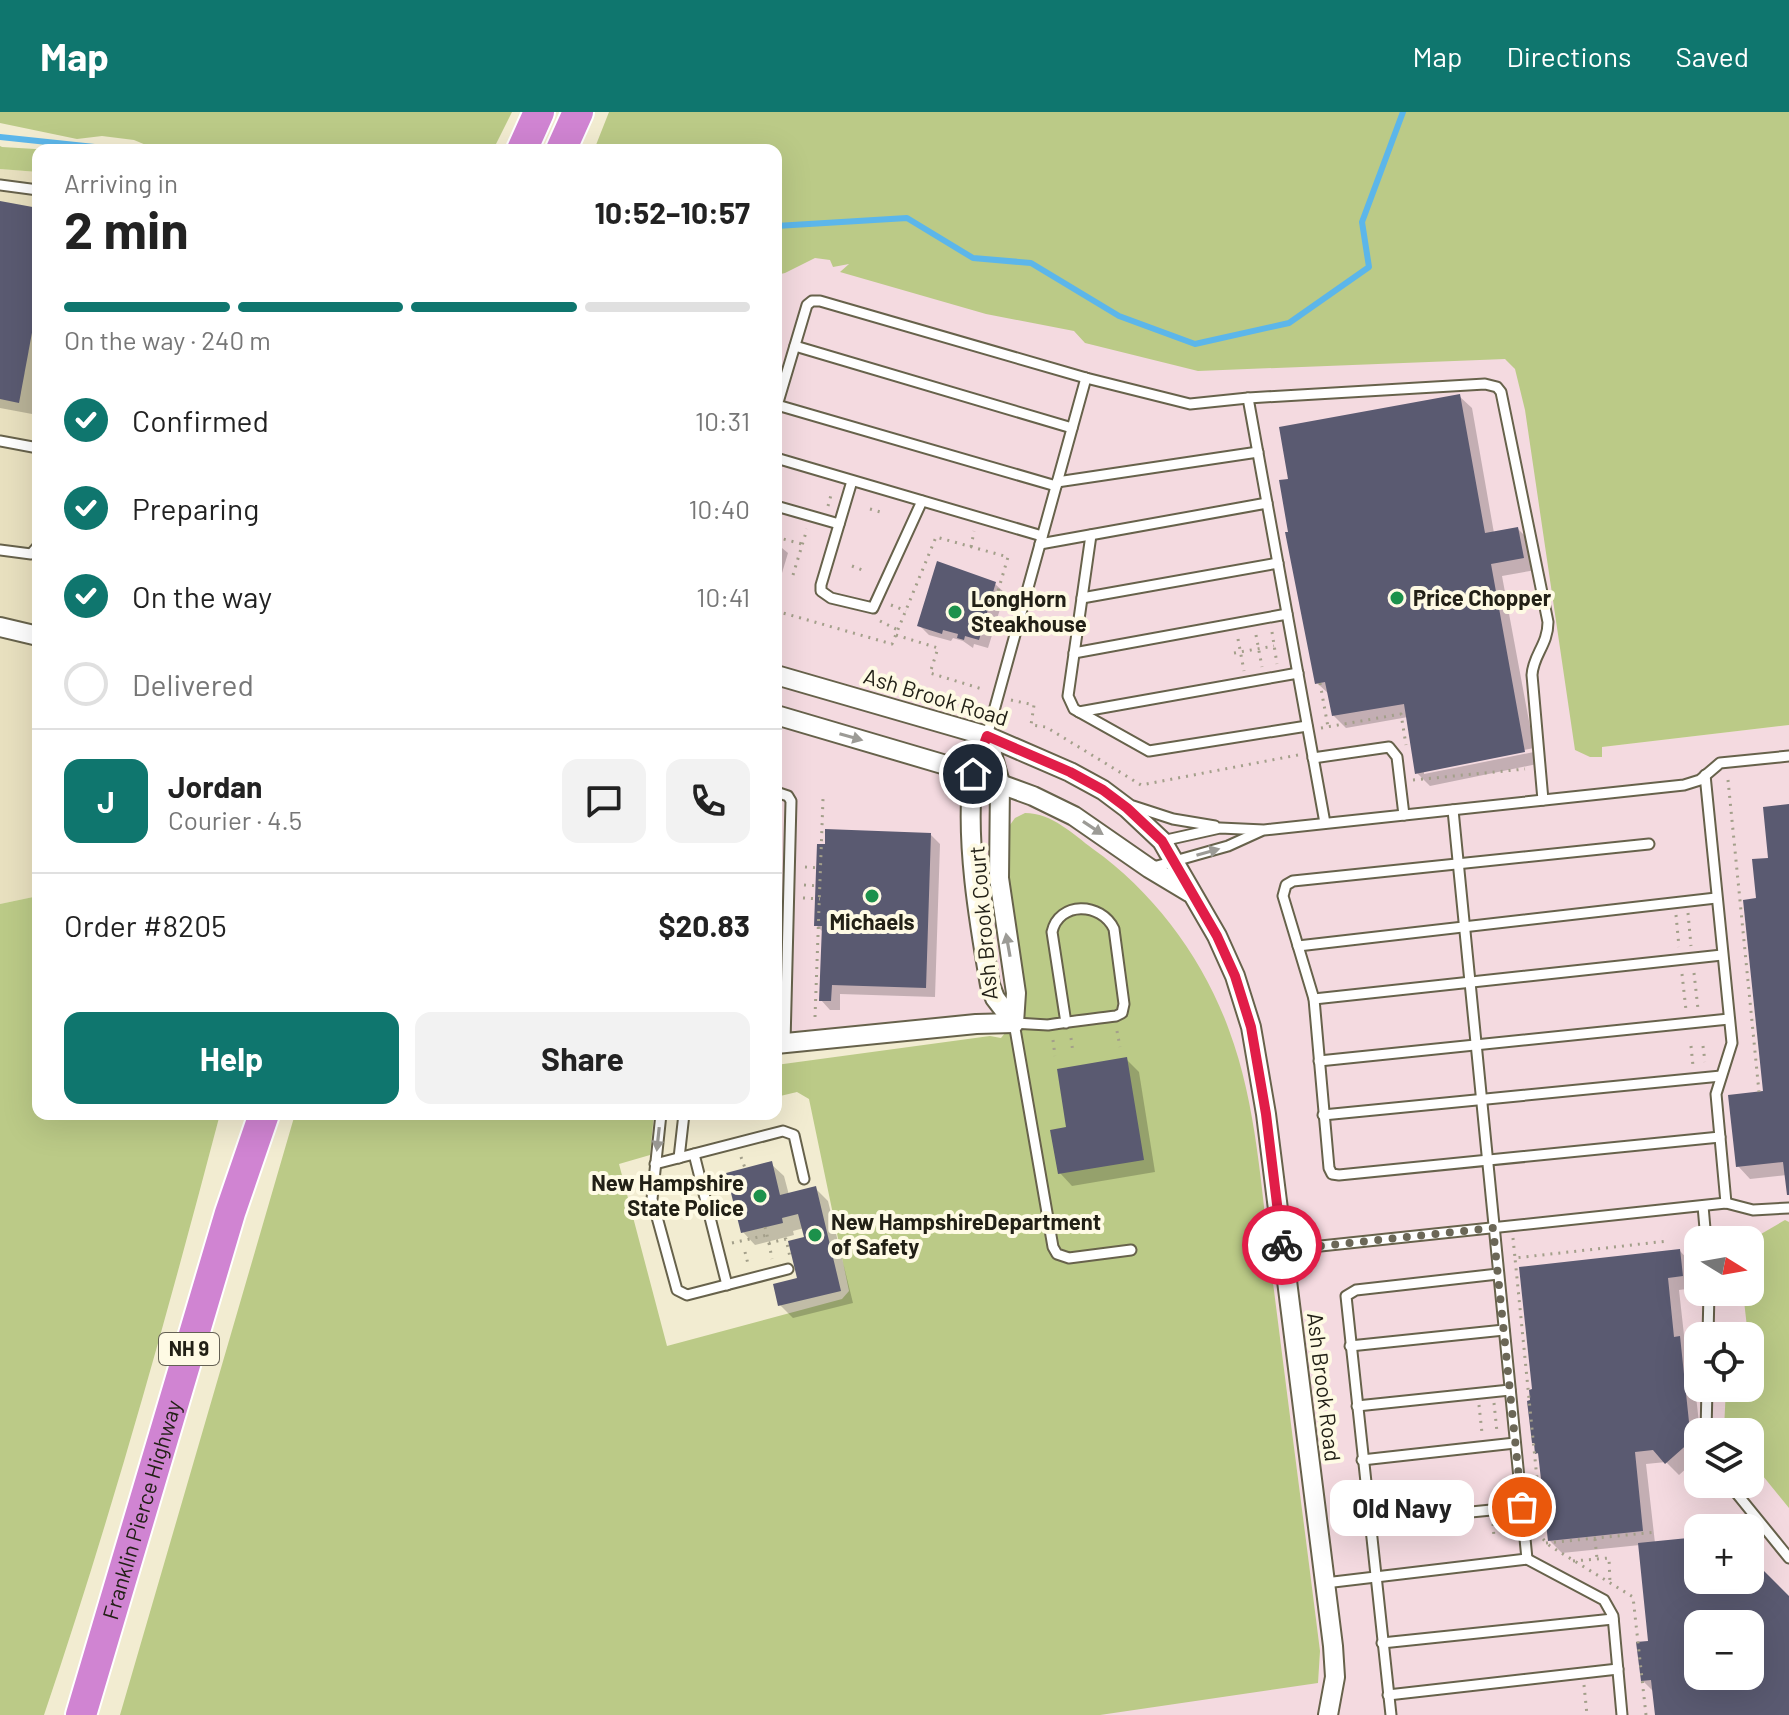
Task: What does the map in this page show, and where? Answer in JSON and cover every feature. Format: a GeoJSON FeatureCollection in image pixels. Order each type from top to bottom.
{"type":"FeatureCollection","features":[{"type":"Feature","properties":{"kind":"highway"},"geometry":{"type":"LineString","coordinates":[[525,144],[539,112]]}},
{"type":"Feature","properties":{"kind":"highway"},"geometry":{"type":"LineString","coordinates":[[564,144],[578,112]]}},
{"type":"Feature","properties":{"kind":"highway","name":"Franklin Pierce Highway"},"geometry":{"type":"LineString","coordinates":[[230,1213],[242,1120]]}},
{"type":"Feature","properties":{"kind":"highway","name":"Franklin Pierce Highway"},"geometry":{"type":"LineString","coordinates":[[81,1715],[230,1213],[262,1120]]}},
{"type":"Feature","properties":{"kind":"street"},"geometry":{"type":"LineString","coordinates":[[0,627],[32,635]]}},
{"type":"Feature","properties":{"kind":"street","name":"Ash Brook Road"},"geometry":{"type":"LineString","coordinates":[[782,677],[987,736],[1022,749],[1103,790],[1162,841],[1217,936],[1235,976],[1251,1027],[1266,1114],[1335,1677],[1328,1715]]}},
{"type":"Feature","properties":{"kind":"street"},"geometry":{"type":"LineString","coordinates":[[782,717],[1000,783],[1074,816],[1191,894]]}},
{"type":"Feature","properties":{"kind":"street","name":"Ash Brook Court"},"geometry":{"type":"LineString","coordinates":[[987,736],[973,774],[974,855],[980,924],[990,985],[995,998],[1014,1023]]}},
{"type":"Feature","properties":{"kind":"street","name":"Ash Brook Court"},"geometry":{"type":"LineString","coordinates":[[987,736],[1000,783],[999,878],[1016,993],[1014,1023]]}},
{"type":"Feature","properties":{"kind":"street","name":"Ash Brook Court"},"geometry":{"type":"LineString","coordinates":[[782,1044],[1014,1023]]}},
{"type":"Feature","properties":{"kind":"lane"},"geometry":{"type":"LineString","coordinates":[[0,185],[32,189]]}},
{"type":"Feature","properties":{"kind":"lane"},"geometry":{"type":"LineString","coordinates":[[782,390],[807,305],[812,301],[1190,404],[1485,384],[1497,387],[1501,392],[1548,622],[1546,641],[1532,666],[1543,800]]}},
{"type":"Feature","properties":{"kind":"lane"},"geometry":{"type":"LineString","coordinates":[[795,346],[1072,428]]}},
{"type":"Feature","properties":{"kind":"lane"},"geometry":{"type":"LineString","coordinates":[[987,736],[1086,378]]}},
{"type":"Feature","properties":{"kind":"lane"},"geometry":{"type":"LineString","coordinates":[[1248,398],[1325,823]]}},
{"type":"Feature","properties":{"kind":"lane"},"geometry":{"type":"LineString","coordinates":[[782,408],[1056,484],[1258,452]]}},
{"type":"Feature","properties":{"kind":"lane"},"geometry":{"type":"LineString","coordinates":[[0,441],[32,447]]}},
{"type":"Feature","properties":{"kind":"lane"},"geometry":{"type":"LineString","coordinates":[[782,460],[1041,540],[1091,535],[1267,503]]}},
{"type":"Feature","properties":{"kind":"lane"},"geometry":{"type":"LineString","coordinates":[[852,481],[821,591],[831,598],[873,608],[922,501]]}},
{"type":"Feature","properties":{"kind":"lane"},"geometry":{"type":"LineString","coordinates":[[782,508],[839,524]]}},
{"type":"Feature","properties":{"kind":"lane"},"geometry":{"type":"LineString","coordinates":[[1091,535],[1068,701],[1079,712],[1149,751],[1307,726]]}},
{"type":"Feature","properties":{"kind":"lane"},"geometry":{"type":"LineString","coordinates":[[0,550],[32,553]]}},
{"type":"Feature","properties":{"kind":"lane"},"geometry":{"type":"LineString","coordinates":[[1082,598],[1278,563]]}},
{"type":"Feature","properties":{"kind":"lane"},"geometry":{"type":"LineString","coordinates":[[1074,653],[1287,614]]}},
{"type":"Feature","properties":{"kind":"lane"},"geometry":{"type":"LineString","coordinates":[[1079,712],[1298,673]]}},
{"type":"Feature","properties":{"kind":"lane"},"geometry":{"type":"LineString","coordinates":[[1313,758],[1389,747],[1397,757],[1404,815]]}},
{"type":"Feature","properties":{"kind":"lane"},"geometry":{"type":"LineString","coordinates":[[1103,790],[1159,816],[1264,830],[1693,784],[1715,765],[1724,762],[1789,756]]}},
{"type":"Feature","properties":{"kind":"lane"},"geometry":{"type":"LineString","coordinates":[[1705,775],[1732,1043],[1716,1094],[1726,1203]]}},
{"type":"Feature","properties":{"kind":"lane"},"geometry":{"type":"LineString","coordinates":[[782,794],[791,801],[782,1009]]}},
{"type":"Feature","properties":{"kind":"lane"},"geometry":{"type":"LineString","coordinates":[[1453,810],[1527,1559]]}},
{"type":"Feature","properties":{"kind":"lane"},"geometry":{"type":"LineString","coordinates":[[1162,841],[1231,828]]}},
{"type":"Feature","properties":{"kind":"lane"},"geometry":{"type":"LineString","coordinates":[[1149,868],[1228,846],[1264,830]]}},
{"type":"Feature","properties":{"kind":"lane"},"geometry":{"type":"LineString","coordinates":[[1649,844],[1293,881],[1286,885],[1283,896],[1314,999],[1327,1159],[1332,1174],[1720,1137]]}},
{"type":"Feature","properties":{"kind":"lane"},"geometry":{"type":"LineString","coordinates":[[1298,946],[1716,898]]}},
{"type":"Feature","properties":{"kind":"lane"},"geometry":{"type":"LineString","coordinates":[[1066,1023],[1053,925],[1060,916],[1069,912],[1080,909],[1100,911],[1109,918],[1114,929],[1124,1009],[1116,1016],[1066,1023],[1014,1023],[1053,1247],[1057,1254],[1069,1258],[1131,1250]]}},
{"type":"Feature","properties":{"kind":"lane"},"geometry":{"type":"LineString","coordinates":[[1314,999],[1722,955]]}},
{"type":"Feature","properties":{"kind":"lane"},"geometry":{"type":"LineString","coordinates":[[1319,1061],[1729,1019]]}},
{"type":"Feature","properties":{"kind":"lane"},"geometry":{"type":"LineString","coordinates":[[1323,1115],[1721,1076]]}},
{"type":"Feature","properties":{"kind":"lane"},"geometry":{"type":"LineString","coordinates":[[660,1120],[654,1206],[677,1290],[687,1295],[788,1269]]}},
{"type":"Feature","properties":{"kind":"lane"},"geometry":{"type":"LineString","coordinates":[[679,1158],[683,1120]]}},
{"type":"Feature","properties":{"kind":"lane"},"geometry":{"type":"LineString","coordinates":[[655,1164],[777,1132],[789,1132],[794,1135],[804,1179]]}},
{"type":"Feature","properties":{"kind":"lane"},"geometry":{"type":"LineString","coordinates":[[694,1154],[727,1285]]}},
{"type":"Feature","properties":{"kind":"lane"},"geometry":{"type":"LineString","coordinates":[[1283,1250],[1726,1203],[1753,1210],[1789,1208]]}},
{"type":"Feature","properties":{"kind":"lane"},"geometry":{"type":"LineString","coordinates":[[1703,1206],[1705,1226]]}},
{"type":"Feature","properties":{"kind":"lane"},"geometry":{"type":"LineString","coordinates":[[1391,1715],[1346,1302],[1349,1292],[1498,1274]]}},
{"type":"Feature","properties":{"kind":"lane"},"geometry":{"type":"LineString","coordinates":[[1350,1346],[1504,1330]]}},
{"type":"Feature","properties":{"kind":"lane"},"geometry":{"type":"LineString","coordinates":[[1357,1406],[1510,1390]]}},
{"type":"Feature","properties":{"kind":"lane"},"geometry":{"type":"LineString","coordinates":[[1362,1460],[1515,1443]]}},
{"type":"Feature","properties":{"kind":"lane"},"geometry":{"type":"LineString","coordinates":[[1740,1498],[1789,1558]]}},
{"type":"Feature","properties":{"kind":"lane"},"geometry":{"type":"LineString","coordinates":[[1369,1522],[1522,1507]]}},
{"type":"Feature","properties":{"kind":"lane"},"geometry":{"type":"LineString","coordinates":[[1325,1583],[1527,1559],[1604,1600],[1612,1611],[1622,1715]]}},
{"type":"Feature","properties":{"kind":"lane"},"geometry":{"type":"LineString","coordinates":[[1382,1643],[1613,1619]]}},
{"type":"Feature","properties":{"kind":"lane"},"geometry":{"type":"LineString","coordinates":[[1388,1695],[1618,1669]]}},
{"type":"Feature","properties":{"kind":"path"},"geometry":{"type":"LineString","coordinates":[[870,509],[884,513]]}},
{"type":"Feature","properties":{"kind":"path"},"geometry":{"type":"LineString","coordinates":[[782,613],[892,644],[936,537],[1008,557],[996,598],[992,597]]}},
{"type":"Feature","properties":{"kind":"path"},"geometry":{"type":"LineString","coordinates":[[782,539],[802,544],[793,575]]}},
{"type":"Feature","properties":{"kind":"path"},"geometry":{"type":"LineString","coordinates":[[852,566],[862,570]]}},
{"type":"Feature","properties":{"kind":"path"},"geometry":{"type":"LineString","coordinates":[[873,608],[880,622],[897,633],[938,648],[930,673],[982,689]]}},
{"type":"Feature","properties":{"kind":"path"},"geometry":{"type":"LineString","coordinates":[[1269,617],[1279,677]]}},
{"type":"Feature","properties":{"kind":"path"},"geometry":{"type":"LineString","coordinates":[[1254,620],[1264,679]]}},
{"type":"Feature","properties":{"kind":"path"},"geometry":{"type":"LineString","coordinates":[[1235,623],[1246,683]]}},
{"type":"Feature","properties":{"kind":"path"},"geometry":{"type":"LineString","coordinates":[[1234,653],[1274,646]]}},
{"type":"Feature","properties":{"kind":"path"},"geometry":{"type":"LineString","coordinates":[[1320,683],[1328,727]]}},
{"type":"Feature","properties":{"kind":"path"},"geometry":{"type":"LineString","coordinates":[[1321,728],[1401,714],[1408,754]]}},
{"type":"Feature","properties":{"kind":"path"},"geometry":{"type":"LineString","coordinates":[[1412,780],[1540,768]]}},
{"type":"Feature","properties":{"kind":"path"},"geometry":{"type":"LineString","coordinates":[[1728,780],[1759,1092]]}},
{"type":"Feature","properties":{"kind":"path"},"geometry":{"type":"LineString","coordinates":[[815,1017],[823,799]]}},
{"type":"Feature","properties":{"kind":"path"},"geometry":{"type":"LineString","coordinates":[[790,867],[821,868]]}},
{"type":"Feature","properties":{"kind":"path"},"geometry":{"type":"LineString","coordinates":[[1691,1046],[1695,1078]]}},
{"type":"Feature","properties":{"kind":"path"},"geometry":{"type":"LineString","coordinates":[[1703,1046],[1706,1077]]}},
{"type":"Feature","properties":{"kind":"path"},"geometry":{"type":"LineString","coordinates":[[1512,1226],[1543,1539],[1633,1597],[1646,1715]]}},
{"type":"Feature","properties":{"kind":"path"},"geometry":{"type":"LineString","coordinates":[[765,1227],[769,1243],[786,1239],[790,1257]]}},
{"type":"Feature","properties":{"kind":"path"},"geometry":{"type":"LineString","coordinates":[[717,1246],[767,1235]]}},
{"type":"Feature","properties":{"kind":"path"},"geometry":{"type":"LineString","coordinates":[[1515,1258],[1668,1241]]}},
{"type":"Feature","properties":{"kind":"path"},"geometry":{"type":"LineString","coordinates":[[1493,1392],[1498,1445]]}},
{"type":"Feature","properties":{"kind":"path"},"geometry":{"type":"LineString","coordinates":[[1478,1393],[1483,1447]]}},
{"type":"Feature","properties":{"kind":"path"},"geometry":{"type":"LineString","coordinates":[[1546,1543],[1657,1532]]}},
{"type":"Feature","properties":{"kind":"path"},"geometry":{"type":"LineString","coordinates":[[1595,1539],[1597,1559]]}},
{"type":"Feature","properties":{"kind":"path"},"geometry":{"type":"LineString","coordinates":[[1573,1561],[1609,1558],[1610,1583]]}},
{"type":"Feature","properties":{"kind":"path"},"geometry":{"type":"LineString","coordinates":[[1583,1673],[1587,1715]]}},
{"type":"Feature","properties":{"kind":"shaded area"},"geometry":{"type":"Polygon","coordinates":[[[0,169],[32,172],[32,897],[0,904],[0,169]]]}},
{"type":"Feature","properties":{"kind":"shaded area"},"geometry":{"type":"Polygon","coordinates":[[[782,227],[1522,343],[1585,749],[1789,725],[1789,1715],[1058,1715],[1318,1682],[1320,1651],[1252,1121],[1229,1029],[1007,861],[1017,950],[1026,988],[1014,1023],[782,1043],[782,227]]]}},
{"type":"Feature","properties":{"kind":"green space"},"geometry":{"type":"Polygon","coordinates":[[[0,112],[512,112],[496,144],[144,144],[102,136],[77,139],[0,123],[0,112]]]}},
{"type":"Feature","properties":{"kind":"green space"},"geometry":{"type":"Polygon","coordinates":[[[609,112],[1789,112],[1789,725],[1602,747],[1602,757],[1590,757],[1575,750],[1525,410],[1515,369],[1505,359],[1198,371],[1085,343],[1074,331],[986,314],[840,272],[849,264],[833,267],[830,260],[815,258],[782,274],[782,144],[596,144],[609,112]]]}},
{"type":"Feature","properties":{"kind":"green space"},"geometry":{"type":"Polygon","coordinates":[[[0,146],[32,149],[32,172],[0,169],[0,146]]]}},
{"type":"Feature","properties":{"kind":"green space"},"geometry":{"type":"Polygon","coordinates":[[[1025,813],[1035,814],[1062,825],[1136,886],[1191,953],[1229,1030],[1246,1088],[1257,1147],[1320,1651],[1318,1683],[1100,1715],[120,1715],[293,1120],[653,1120],[650,1155],[619,1164],[667,1346],[842,1299],[849,1291],[809,1099],[797,1092],[782,1096],[782,1064],[990,1036],[1001,1038],[1014,1022],[1026,988],[1017,950],[1007,861],[1007,829],[1015,818],[1025,813]]]}},
{"type":"Feature","properties":{"kind":"green space"},"geometry":{"type":"Polygon","coordinates":[[[32,897],[32,1120],[218,1120],[137,1416],[44,1715],[0,1715],[0,904],[32,897]]]}},
{"type":"Feature","properties":{"kind":"green space"},"geometry":{"type":"Polygon","coordinates":[[[1785,1220],[1789,1222],[1789,1508],[1764,1477],[1764,1418],[1725,1418],[1725,1402],[1764,1402],[1764,1322],[1746,1322],[1745,1306],[1764,1306],[1764,1232],[1785,1220]]]}},
{"type":"Feature","properties":{"kind":"building"},"geometry":{"type":"Polygon","coordinates":[[[0,201],[32,207],[32,333],[19,403],[0,399],[0,201]]]}},
{"type":"Feature","properties":{"kind":"building","name":"Price Chopper"},"geometry":{"type":"Polygon","coordinates":[[[1460,394],[1485,533],[1518,527],[1524,558],[1491,564],[1525,752],[1415,774],[1404,704],[1332,716],[1325,682],[1315,684],[1285,532],[1288,532],[1279,480],[1288,479],[1279,427],[1460,394]]]}},
{"type":"Feature","properties":{"kind":"building","name":"LongHorn Steakhouse"},"geometry":{"type":"Polygon","coordinates":[[[937,561],[996,582],[979,640],[965,636],[964,640],[957,638],[958,634],[943,630],[942,634],[917,626],[937,561]]]}},
{"type":"Feature","properties":{"kind":"building"},"geometry":{"type":"Polygon","coordinates":[[[1789,804],[1787,1195],[1783,1162],[1736,1167],[1728,1095],[1763,1091],[1743,900],[1756,898],[1752,859],[1768,858],[1763,807],[1789,804]]]}},
{"type":"Feature","properties":{"kind":"building","name":"Michaels"},"geometry":{"type":"Polygon","coordinates":[[[825,829],[931,833],[926,988],[832,985],[831,1001],[819,1001],[822,926],[814,926],[817,844],[825,844],[825,829]]]}},
{"type":"Feature","properties":{"kind":"building"},"geometry":{"type":"Polygon","coordinates":[[[1127,1057],[1144,1160],[1058,1174],[1050,1130],[1066,1127],[1057,1069],[1127,1057]]]}},
{"type":"Feature","properties":{"kind":"building","name":"New HampshireDepartment of Safety"},"geometry":{"type":"Polygon","coordinates":[[[772,1161],[780,1195],[816,1186],[841,1291],[778,1306],[773,1284],[797,1278],[788,1241],[804,1237],[798,1214],[782,1218],[783,1223],[741,1233],[726,1173],[772,1161]]]}},
{"type":"Feature","properties":{"kind":"building"},"geometry":{"type":"Polygon","coordinates":[[[1680,1249],[1683,1276],[1668,1278],[1674,1337],[1680,1336],[1684,1402],[1687,1402],[1689,1418],[1684,1418],[1684,1447],[1665,1464],[1653,1450],[1635,1452],[1643,1531],[1548,1541],[1538,1453],[1535,1454],[1532,1443],[1527,1401],[1532,1389],[1519,1267],[1680,1249]]]}},
{"type":"Feature","properties":{"kind":"building"},"geometry":{"type":"Polygon","coordinates":[[[1684,1538],[1684,1594],[1764,1594],[1764,1571],[1789,1596],[1789,1715],[1655,1715],[1651,1680],[1641,1681],[1636,1642],[1648,1641],[1638,1543],[1684,1538]]]}},
{"type":"Feature","properties":{"kind":"waterway"},"geometry":{"type":"LineString","coordinates":[[782,226],[907,218],[973,258],[1031,263],[1119,316],[1195,344],[1289,323],[1369,267],[1362,222],[1403,112]]}},
{"type":"Feature","properties":{"kind":"waterway"},"geometry":{"type":"LineString","coordinates":[[0,137],[66,144]]}},
{"type":"Feature","properties":{"kind":"way so far"},"geometry":{"type":"LineString","coordinates":[[1282,1245],[1283,1250],[1493,1228],[1522,1507]]}},
{"type":"Feature","properties":{"kind":"place","name":"Price Chopper"},"geometry":{"type":"Point","coordinates":[1397,598]}},
{"type":"Feature","properties":{"kind":"place","name":"LongHorn Steakhouse"},"geometry":{"type":"Point","coordinates":[955,612]}},
{"type":"Feature","properties":{"kind":"place","name":"Michaels"},"geometry":{"type":"Point","coordinates":[872,896]}},
{"type":"Feature","properties":{"kind":"place","name":"New Hampshire State Police"},"geometry":{"type":"Point","coordinates":[760,1196]}},
{"type":"Feature","properties":{"kind":"place","name":"New HampshireDepartment of Safety"},"geometry":{"type":"Point","coordinates":[815,1235]}},
{"type":"Feature","properties":{"kind":"place","name":"Old Navy"},"geometry":{"type":"Point","coordinates":[1522,1507]}},
{"type":"Feature","properties":{"kind":"route"},"geometry":{"type":"LineString","coordinates":[[973,774],[987,736],[1022,749],[1103,790],[1162,841],[1217,936],[1235,976],[1251,1027],[1266,1114],[1282,1245]]}}]}
